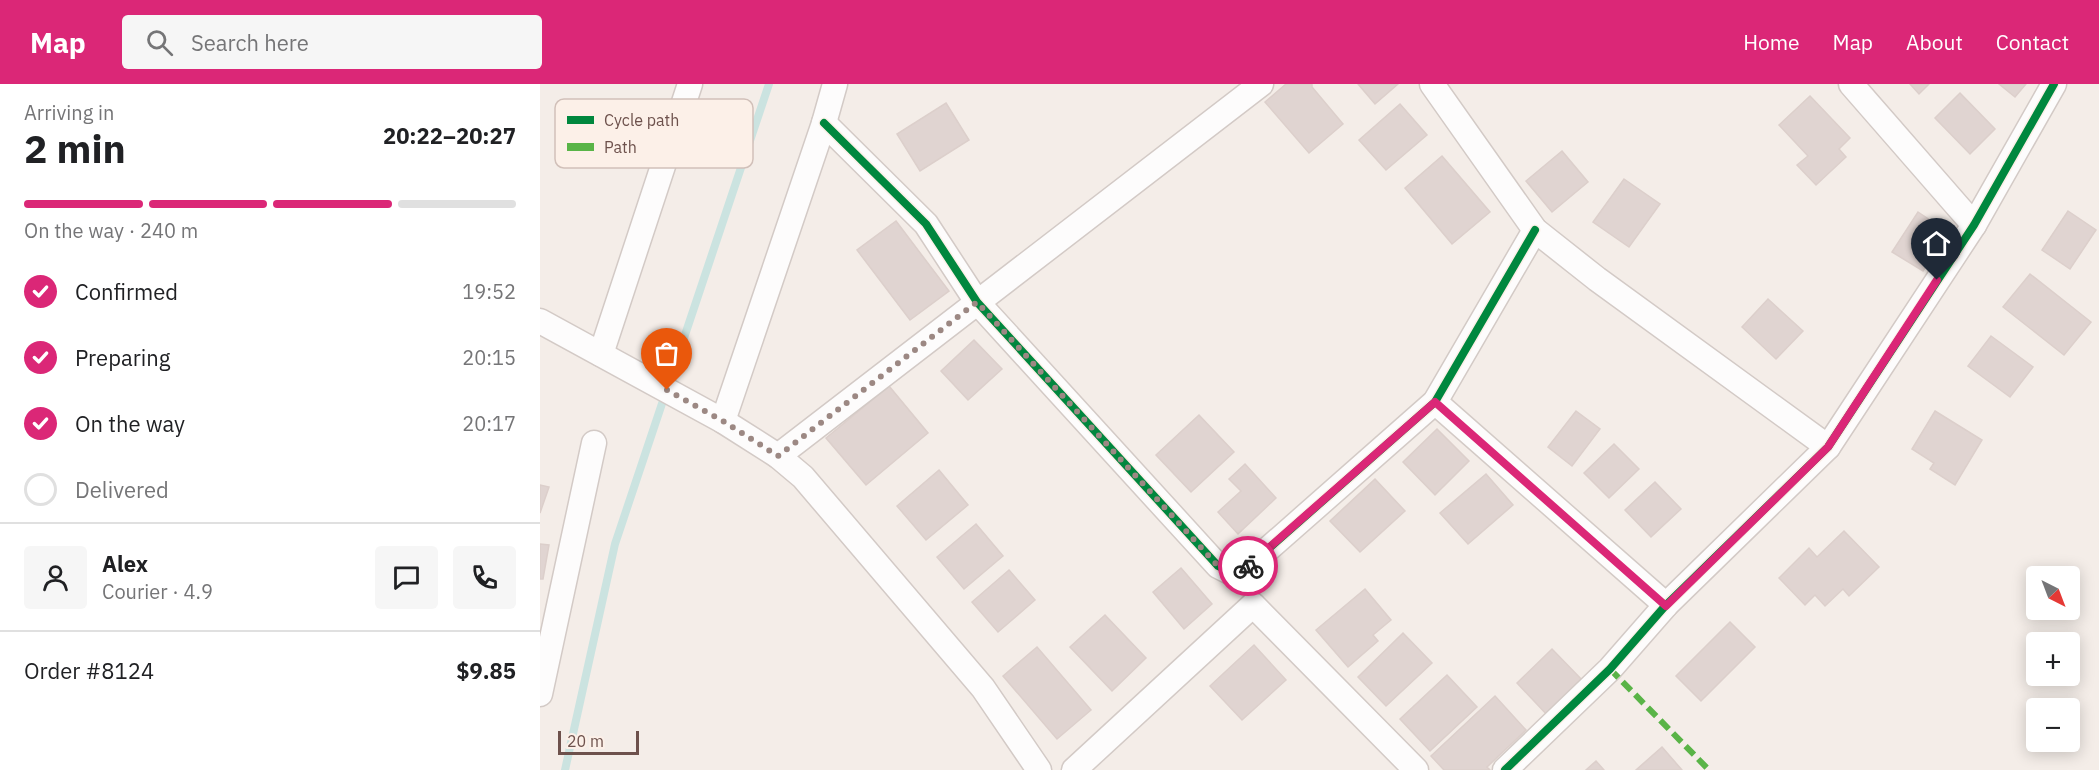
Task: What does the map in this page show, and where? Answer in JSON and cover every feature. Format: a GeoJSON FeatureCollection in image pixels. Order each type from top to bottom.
{"type":"FeatureCollection","features":[{"type":"Feature","properties":{"kind":"street"},"geometry":{"type":"LineString","coordinates":[[685,99],[690,84]]}},
{"type":"Feature","properties":{"kind":"street"},"geometry":{"type":"LineString","coordinates":[[723,421],[824,123],[835,84]]}},
{"type":"Feature","properties":{"kind":"street"},"geometry":{"type":"LineString","coordinates":[[778,456],[1261,84]]}},
{"type":"Feature","properties":{"kind":"street"},"geometry":{"type":"LineString","coordinates":[[1432,84],[1535,230],[1597,279],[1828,447]]}},
{"type":"Feature","properties":{"kind":"street"},"geometry":{"type":"LineString","coordinates":[[1851,84],[1974,225]]}},
{"type":"Feature","properties":{"kind":"street"},"geometry":{"type":"LineString","coordinates":[[1506,770],[1610,669],[1666,606],[1828,447],[1974,225],[2054,84]]}},
{"type":"Feature","properties":{"kind":"street"},"geometry":{"type":"LineString","coordinates":[[824,123],[926,224],[977,302],[1218,566],[1234,574],[1250,565],[1435,402],[1535,230]]}},
{"type":"Feature","properties":{"kind":"street"},"geometry":{"type":"LineString","coordinates":[[601,354],[662,168]]}},
{"type":"Feature","properties":{"kind":"street"},"geometry":{"type":"LineString","coordinates":[[540,321],[723,421],[778,456],[802,477],[983,688],[1039,770]]}},
{"type":"Feature","properties":{"kind":"street"},"geometry":{"type":"LineString","coordinates":[[1435,402],[1666,606]]}},
{"type":"Feature","properties":{"kind":"street"},"geometry":{"type":"LineString","coordinates":[[540,694],[594,443]]}},
{"type":"Feature","properties":{"kind":"street"},"geometry":{"type":"LineString","coordinates":[[1074,770],[1252,605],[1416,770]]}},
{"type":"Feature","properties":{"kind":"building"},"geometry":{"type":"Polygon","coordinates":[[[1286,84],[1312,84],[1312,87],[1343,124],[1309,153],[1265,102],[1286,84]]]}},
{"type":"Feature","properties":{"kind":"building"},"geometry":{"type":"Polygon","coordinates":[[[1358,84],[1398,84],[1375,104],[1358,84]]]}},
{"type":"Feature","properties":{"kind":"building"},"geometry":{"type":"Polygon","coordinates":[[[1910,84],[1929,84],[1919,94],[1910,84]]]}},
{"type":"Feature","properties":{"kind":"building"},"geometry":{"type":"Polygon","coordinates":[[[1999,84],[2026,84],[2015,97],[1999,84]]]}},
{"type":"Feature","properties":{"kind":"building"},"geometry":{"type":"Polygon","coordinates":[[[1960,93],[1995,129],[1970,154],[1935,118],[1960,93]]]}},
{"type":"Feature","properties":{"kind":"building"},"geometry":{"type":"Polygon","coordinates":[[[1810,96],[1850,138],[1839,149],[1846,157],[1816,185],[1797,165],[1808,156],[1779,125],[1810,96]]]}},
{"type":"Feature","properties":{"kind":"building"},"geometry":{"type":"Polygon","coordinates":[[[946,103],[969,140],[920,171],[897,134],[946,103]]]}},
{"type":"Feature","properties":{"kind":"building"},"geometry":{"type":"Polygon","coordinates":[[[1400,104],[1427,135],[1386,170],[1359,140],[1400,104]]]}},
{"type":"Feature","properties":{"kind":"building"},"geometry":{"type":"Polygon","coordinates":[[[1562,151],[1588,182],[1552,212],[1526,181],[1562,151]]]}},
{"type":"Feature","properties":{"kind":"building"},"geometry":{"type":"Polygon","coordinates":[[[1442,156],[1490,212],[1452,244],[1405,188],[1442,156]]]}},
{"type":"Feature","properties":{"kind":"building"},"geometry":{"type":"Polygon","coordinates":[[[1624,179],[1660,204],[1629,247],[1593,222],[1624,179]]]}},
{"type":"Feature","properties":{"kind":"building"},"geometry":{"type":"Polygon","coordinates":[[[2068,211],[2096,230],[2070,269],[2042,250],[2068,211]]]}},
{"type":"Feature","properties":{"kind":"building"},"geometry":{"type":"Polygon","coordinates":[[[1918,212],[1948,232],[1923,271],[1892,252],[1918,212]]]}},
{"type":"Feature","properties":{"kind":"building"},"geometry":{"type":"Polygon","coordinates":[[[896,221],[949,291],[910,320],[857,250],[896,221]]]}},
{"type":"Feature","properties":{"kind":"building"},"geometry":{"type":"Polygon","coordinates":[[[2030,274],[2091,322],[2064,355],[2003,307],[2030,274]]]}},
{"type":"Feature","properties":{"kind":"building"},"geometry":{"type":"Polygon","coordinates":[[[1768,299],[1803,331],[1776,359],[1742,327],[1768,299]]]}},
{"type":"Feature","properties":{"kind":"building"},"geometry":{"type":"Polygon","coordinates":[[[1991,336],[2033,367],[2010,397],[1968,366],[1991,336]]]}},
{"type":"Feature","properties":{"kind":"building"},"geometry":{"type":"Polygon","coordinates":[[[974,340],[1002,369],[968,400],[941,371],[974,340]]]}},
{"type":"Feature","properties":{"kind":"building"},"geometry":{"type":"Polygon","coordinates":[[[889,386],[928,433],[866,485],[826,438],[889,386]]]}},
{"type":"Feature","properties":{"kind":"building"},"geometry":{"type":"Polygon","coordinates":[[[1576,411],[1600,429],[1572,466],[1548,447],[1576,411]]]}},
{"type":"Feature","properties":{"kind":"building"},"geometry":{"type":"Polygon","coordinates":[[[1935,411],[1982,440],[1955,485],[1930,469],[1934,463],[1912,449],[1935,411]]]}},
{"type":"Feature","properties":{"kind":"building"},"geometry":{"type":"Polygon","coordinates":[[[1199,415],[1234,452],[1191,492],[1156,455],[1199,415]]]}},
{"type":"Feature","properties":{"kind":"building"},"geometry":{"type":"Polygon","coordinates":[[[1437,429],[1469,461],[1435,495],[1403,462],[1437,429]]]}},
{"type":"Feature","properties":{"kind":"building"},"geometry":{"type":"Polygon","coordinates":[[[1614,444],[1639,469],[1609,498],[1584,473],[1614,444]]]}},
{"type":"Feature","properties":{"kind":"building"},"geometry":{"type":"Polygon","coordinates":[[[1245,464],[1276,498],[1238,534],[1218,512],[1241,491],[1229,479],[1245,464]]]}},
{"type":"Feature","properties":{"kind":"building"},"geometry":{"type":"Polygon","coordinates":[[[939,470],[968,505],[926,540],[897,506],[939,470]]]}},
{"type":"Feature","properties":{"kind":"building"},"geometry":{"type":"Polygon","coordinates":[[[1486,474],[1513,505],[1468,544],[1440,513],[1486,474]]]}},
{"type":"Feature","properties":{"kind":"building"},"geometry":{"type":"Polygon","coordinates":[[[1375,479],[1405,511],[1360,552],[1330,521],[1375,479]]]}},
{"type":"Feature","properties":{"kind":"building"},"geometry":{"type":"Polygon","coordinates":[[[1655,482],[1681,509],[1651,537],[1625,510],[1655,482]]]}},
{"type":"Feature","properties":{"kind":"building"},"geometry":{"type":"Polygon","coordinates":[[[540,485],[549,487],[540,513],[540,485]]]}},
{"type":"Feature","properties":{"kind":"building"},"geometry":{"type":"Polygon","coordinates":[[[976,524],[1003,556],[964,589],[937,557],[976,524]]]}},
{"type":"Feature","properties":{"kind":"building"},"geometry":{"type":"Polygon","coordinates":[[[1844,531],[1879,567],[1849,596],[1843,589],[1825,606],[1815,595],[1805,605],[1779,578],[1809,548],[1817,557],[1844,531]]]}},
{"type":"Feature","properties":{"kind":"building"},"geometry":{"type":"Polygon","coordinates":[[[540,544],[549,545],[543,579],[540,579],[540,544]]]}},
{"type":"Feature","properties":{"kind":"building"},"geometry":{"type":"Polygon","coordinates":[[[1181,568],[1212,604],[1184,629],[1153,592],[1181,568]]]}},
{"type":"Feature","properties":{"kind":"building"},"geometry":{"type":"Polygon","coordinates":[[[1009,570],[1035,600],[998,632],[972,602],[1009,570]]]}},
{"type":"Feature","properties":{"kind":"building"},"geometry":{"type":"Polygon","coordinates":[[[1365,589],[1391,620],[1373,635],[1378,641],[1348,667],[1316,630],[1365,589]]]}},
{"type":"Feature","properties":{"kind":"building"},"geometry":{"type":"Polygon","coordinates":[[[1105,615],[1146,658],[1112,691],[1070,647],[1105,615]]]}},
{"type":"Feature","properties":{"kind":"building"},"geometry":{"type":"Polygon","coordinates":[[[1730,622],[1755,647],[1701,701],[1676,676],[1730,622]]]}},
{"type":"Feature","properties":{"kind":"building"},"geometry":{"type":"Polygon","coordinates":[[[1403,633],[1432,663],[1386,706],[1358,677],[1403,633]]]}},
{"type":"Feature","properties":{"kind":"building"},"geometry":{"type":"Polygon","coordinates":[[[1254,645],[1286,680],[1242,720],[1210,686],[1254,645]]]}},
{"type":"Feature","properties":{"kind":"building"},"geometry":{"type":"Polygon","coordinates":[[[1037,647],[1091,710],[1057,739],[1003,676],[1037,647]]]}},
{"type":"Feature","properties":{"kind":"building"},"geometry":{"type":"Polygon","coordinates":[[[1552,649],[1585,683],[1549,717],[1517,683],[1552,649]]]}},
{"type":"Feature","properties":{"kind":"building"},"geometry":{"type":"Polygon","coordinates":[[[1447,675],[1477,707],[1430,751],[1400,719],[1447,675]]]}},
{"type":"Feature","properties":{"kind":"building"},"geometry":{"type":"Polygon","coordinates":[[[1495,696],[1526,730],[1487,767],[1490,770],[1444,770],[1431,756],[1495,696]]]}},
{"type":"Feature","properties":{"kind":"building"},"geometry":{"type":"Polygon","coordinates":[[[1662,747],[1682,770],[1636,770],[1662,747]]]}},
{"type":"Feature","properties":{"kind":"building"},"geometry":{"type":"Polygon","coordinates":[[[1596,761],[1604,770],[1586,770],[1596,761]]]}},
{"type":"Feature","properties":{"kind":"waterway"},"geometry":{"type":"LineString","coordinates":[[753,132],[769,84]]}},
{"type":"Feature","properties":{"kind":"waterway"},"geometry":{"type":"LineString","coordinates":[[565,770],[615,544],[741,168]]}},
{"type":"Feature","properties":{"kind":"marked path"},"geometry":{"type":"LineString","coordinates":[[1610,669],[1709,770]]}},
{"type":"Feature","properties":{"kind":"cycle path"},"geometry":{"type":"LineString","coordinates":[[1505,770],[1610,669],[1666,605],[1828,447],[1974,225],[2054,84]]}},
{"type":"Feature","properties":{"kind":"cycle path"},"geometry":{"type":"LineString","coordinates":[[824,123],[926,224],[977,302],[1218,566],[1234,574],[1250,565],[1435,402],[1535,230]]}},
{"type":"Feature","properties":{"kind":"way so far"},"geometry":{"type":"LineString","coordinates":[[667,390],[723,421],[778,456],[977,302],[1218,566],[1234,574],[1248,566]]}},
{"type":"Feature","properties":{"kind":"route"},"geometry":{"type":"LineString","coordinates":[[1248,566],[1435,402],[1666,606],[1828,447],[1937,280]]}}]}
